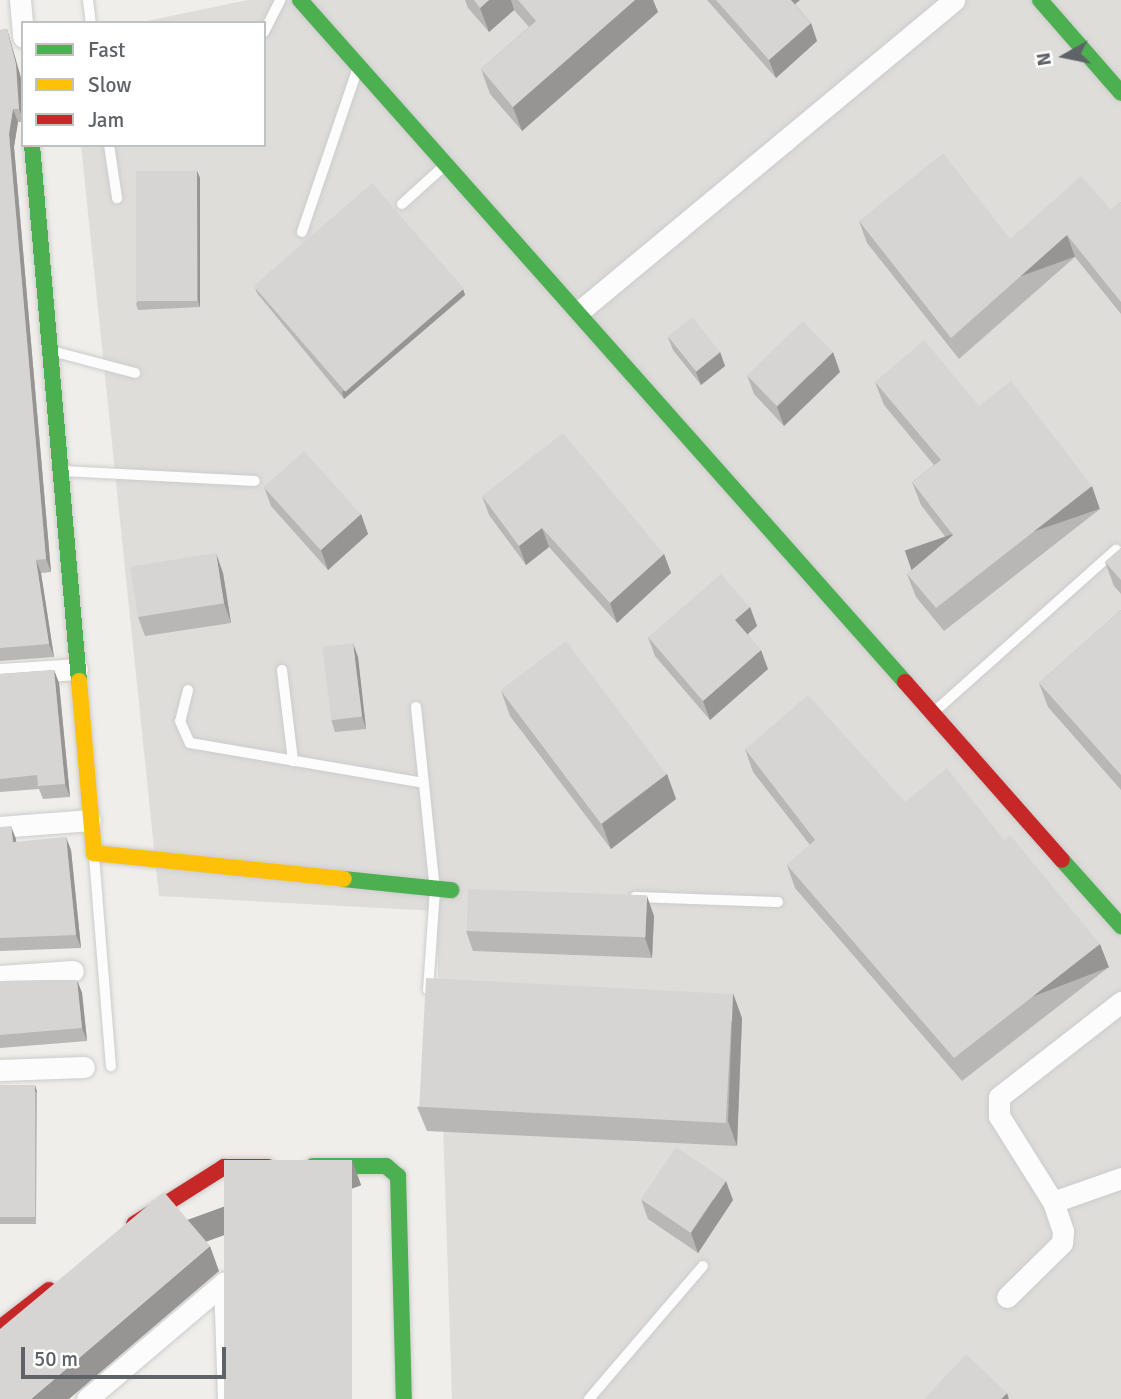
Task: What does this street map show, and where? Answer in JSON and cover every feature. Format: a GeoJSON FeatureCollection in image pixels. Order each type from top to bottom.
{"type":"FeatureCollection","features":[{"type":"Feature","properties":{"kind":"street"},"geometry":{"type":"LineString","coordinates":[[20,0],[22,21]]}},
{"type":"Feature","properties":{"kind":"street"},"geometry":{"type":"LineString","coordinates":[[300,0],[581,310],[1121,926]]}},
{"type":"Feature","properties":{"kind":"street"},"geometry":{"type":"LineString","coordinates":[[581,310],[954,0]]}},
{"type":"Feature","properties":{"kind":"street"},"geometry":{"type":"LineString","coordinates":[[1040,0],[1121,93]]}},
{"type":"Feature","properties":{"kind":"street"},"geometry":{"type":"LineString","coordinates":[[32,147],[94,853],[450,890]]}},
{"type":"Feature","properties":{"kind":"street"},"geometry":{"type":"LineString","coordinates":[[0,674],[77,669]]}},
{"type":"Feature","properties":{"kind":"street"},"geometry":{"type":"LineString","coordinates":[[0,827],[90,820]]}},
{"type":"Feature","properties":{"kind":"street"},"geometry":{"type":"LineString","coordinates":[[0,976],[73,971]]}},
{"type":"Feature","properties":{"kind":"street"},"geometry":{"type":"LineString","coordinates":[[1007,1297],[1062,1243],[1053,1202],[999,1116],[999,1097],[1121,1002]]}},
{"type":"Feature","properties":{"kind":"street"},"geometry":{"type":"LineString","coordinates":[[0,1070],[84,1067]]}},
{"type":"Feature","properties":{"kind":"street"},"geometry":{"type":"LineString","coordinates":[[117,1238],[170,1196],[224,1167],[394,1168],[404,1399]]}},
{"type":"Feature","properties":{"kind":"street"},"geometry":{"type":"LineString","coordinates":[[1053,1202],[1121,1178]]}},
{"type":"Feature","properties":{"kind":"street"},"geometry":{"type":"LineString","coordinates":[[0,1328],[64,1279]]}},
{"type":"Feature","properties":{"kind":"street"},"geometry":{"type":"LineString","coordinates":[[87,1399],[224,1283],[228,1399]]}},
{"type":"Feature","properties":{"kind":"lane"},"geometry":{"type":"LineString","coordinates":[[88,0],[91,21]]}},
{"type":"Feature","properties":{"kind":"lane"},"geometry":{"type":"LineString","coordinates":[[266,28],[280,0]]}},
{"type":"Feature","properties":{"kind":"lane"},"geometry":{"type":"LineString","coordinates":[[302,232],[358,67]]}},
{"type":"Feature","properties":{"kind":"lane"},"geometry":{"type":"LineString","coordinates":[[109,147],[117,198]]}},
{"type":"Feature","properties":{"kind":"lane"},"geometry":{"type":"LineString","coordinates":[[402,204],[448,163]]}},
{"type":"Feature","properties":{"kind":"lane"},"geometry":{"type":"LineString","coordinates":[[50,351],[135,373]]}},
{"type":"Feature","properties":{"kind":"lane"},"geometry":{"type":"LineString","coordinates":[[60,471],[255,481]]}},
{"type":"Feature","properties":{"kind":"lane"},"geometry":{"type":"LineString","coordinates":[[934,712],[1116,550]]}},
{"type":"Feature","properties":{"kind":"lane"},"geometry":{"type":"LineString","coordinates":[[282,670],[293,761]]}},
{"type":"Feature","properties":{"kind":"lane"},"geometry":{"type":"LineString","coordinates":[[188,691],[180,721],[190,743],[424,783]]}},
{"type":"Feature","properties":{"kind":"lane"},"geometry":{"type":"LineString","coordinates":[[416,707],[424,783],[450,890],[427,1007]]}},
{"type":"Feature","properties":{"kind":"lane"},"geometry":{"type":"LineString","coordinates":[[94,853],[111,1066]]}},
{"type":"Feature","properties":{"kind":"lane"},"geometry":{"type":"LineString","coordinates":[[614,896],[778,902]]}},
{"type":"Feature","properties":{"kind":"lane"},"geometry":{"type":"LineString","coordinates":[[589,1399],[703,1266]]}},
{"type":"Feature","properties":{"kind":"shaded area"},"geometry":{"type":"Polygon","coordinates":[[[248,0],[1121,0],[1121,1399],[452,1399],[436,911],[159,896],[81,147],[266,147],[266,21],[147,21],[248,0]]]}},
{"type":"Feature","properties":{"kind":"building"},"geometry":{"type":"Polygon","coordinates":[[[474,0],[489,0],[480,8],[474,0]]]}},
{"type":"Feature","properties":{"kind":"building"},"geometry":{"type":"Polygon","coordinates":[[[518,0],[635,0],[513,107],[481,69],[536,21],[518,0]]]}},
{"type":"Feature","properties":{"kind":"building"},"geometry":{"type":"Polygon","coordinates":[[[716,0],[791,0],[811,23],[769,60],[716,0]]]}},
{"type":"Feature","properties":{"kind":"building"},"geometry":{"type":"Polygon","coordinates":[[[7,29],[16,64],[19,109],[13,109],[9,134],[46,559],[36,560],[49,644],[0,648],[0,30],[7,29]]]}},
{"type":"Feature","properties":{"kind":"building"},"geometry":{"type":"Polygon","coordinates":[[[943,153],[1010,239],[1081,176],[1111,210],[1121,202],[1121,302],[1067,235],[951,338],[859,221],[943,153]]]}},
{"type":"Feature","properties":{"kind":"building"},"geometry":{"type":"Polygon","coordinates":[[[136,171],[197,171],[197,301],[136,301],[136,171]]]}},
{"type":"Feature","properties":{"kind":"building"},"geometry":{"type":"Polygon","coordinates":[[[372,183],[464,289],[345,392],[254,286],[372,183]]]}},
{"type":"Feature","properties":{"kind":"building"},"geometry":{"type":"Polygon","coordinates":[[[692,317],[720,352],[696,371],[668,337],[692,317]]]}},
{"type":"Feature","properties":{"kind":"building"},"geometry":{"type":"Polygon","coordinates":[[[803,321],[833,352],[777,406],[747,375],[803,321]]]}},
{"type":"Feature","properties":{"kind":"building"},"geometry":{"type":"Polygon","coordinates":[[[924,340],[979,406],[1011,381],[1092,486],[936,608],[907,574],[953,535],[912,482],[941,460],[875,382],[924,340]]]}},
{"type":"Feature","properties":{"kind":"building"},"geometry":{"type":"Polygon","coordinates":[[[563,433],[664,554],[610,603],[542,528],[519,546],[482,496],[563,433]]]}},
{"type":"Feature","properties":{"kind":"building"},"geometry":{"type":"Polygon","coordinates":[[[304,451],[361,514],[321,550],[264,487],[304,451]]]}},
{"type":"Feature","properties":{"kind":"building"},"geometry":{"type":"Polygon","coordinates":[[[1121,548],[1121,580],[1105,562],[1121,548]]]}},
{"type":"Feature","properties":{"kind":"building"},"geometry":{"type":"Polygon","coordinates":[[[216,553],[224,603],[138,617],[130,567],[216,553]]]}},
{"type":"Feature","properties":{"kind":"building"},"geometry":{"type":"Polygon","coordinates":[[[721,574],[750,607],[735,620],[761,650],[703,701],[648,637],[721,574]]]}},
{"type":"Feature","properties":{"kind":"building"},"geometry":{"type":"Polygon","coordinates":[[[1121,610],[1121,775],[1039,683],[1121,610]]]}},
{"type":"Feature","properties":{"kind":"building"},"geometry":{"type":"Polygon","coordinates":[[[566,641],[667,774],[601,824],[501,690],[566,641]]]}},
{"type":"Feature","properties":{"kind":"building"},"geometry":{"type":"Polygon","coordinates":[[[353,643],[362,716],[331,720],[322,647],[353,643]]]}},
{"type":"Feature","properties":{"kind":"building"},"geometry":{"type":"Polygon","coordinates":[[[54,670],[65,784],[38,786],[37,775],[0,779],[0,674],[54,670]]]}},
{"type":"Feature","properties":{"kind":"building"},"geometry":{"type":"Polygon","coordinates":[[[808,695],[905,802],[947,768],[1004,840],[1010,835],[1100,944],[954,1058],[787,865],[815,840],[745,749],[808,695]]]}},
{"type":"Feature","properties":{"kind":"building"},"geometry":{"type":"Polygon","coordinates":[[[11,826],[13,842],[66,837],[76,935],[0,938],[0,827],[11,826]]]}},
{"type":"Feature","properties":{"kind":"building"},"geometry":{"type":"Polygon","coordinates":[[[468,889],[647,895],[645,937],[467,931],[468,889]]]}},
{"type":"Feature","properties":{"kind":"building"},"geometry":{"type":"Polygon","coordinates":[[[426,978],[733,994],[726,1123],[419,1107],[426,978]]]}},
{"type":"Feature","properties":{"kind":"building"},"geometry":{"type":"Polygon","coordinates":[[[77,980],[82,1028],[0,1035],[0,981],[77,980]]]}},
{"type":"Feature","properties":{"kind":"building"},"geometry":{"type":"Polygon","coordinates":[[[0,1085],[35,1085],[35,1217],[0,1217],[0,1085]]]}},
{"type":"Feature","properties":{"kind":"building"},"geometry":{"type":"Polygon","coordinates":[[[676,1147],[726,1181],[691,1233],[641,1199],[676,1147]]]}},
{"type":"Feature","properties":{"kind":"building"},"geometry":{"type":"Polygon","coordinates":[[[224,1160],[352,1160],[352,1399],[224,1399],[224,1160]]]}},
{"type":"Feature","properties":{"kind":"building"},"geometry":{"type":"Polygon","coordinates":[[[164,1192],[210,1246],[31,1399],[0,1399],[0,1329],[164,1192]]]}},
{"type":"Feature","properties":{"kind":"building"},"geometry":{"type":"Polygon","coordinates":[[[966,1354],[1007,1393],[1001,1399],[926,1399],[925,1398],[966,1354]]]}},
{"type":"Feature","properties":{"kind":"traffic: fast"},"geometry":{"type":"LineString","coordinates":[[300,0],[905,682]]}},
{"type":"Feature","properties":{"kind":"traffic: fast"},"geometry":{"type":"LineString","coordinates":[[1040,0],[1121,93]]}},
{"type":"Feature","properties":{"kind":"traffic: fast"},"geometry":{"type":"LineString","coordinates":[[32,147],[79,681]]}},
{"type":"Feature","properties":{"kind":"traffic: fast"},"geometry":{"type":"LineString","coordinates":[[1062,860],[1121,926]]}},
{"type":"Feature","properties":{"kind":"traffic: fast"},"geometry":{"type":"LineString","coordinates":[[344,879],[451,890]]}},
{"type":"Feature","properties":{"kind":"traffic: fast"},"geometry":{"type":"LineString","coordinates":[[313,1166],[386,1166],[398,1176],[404,1399]]}},
{"type":"Feature","properties":{"kind":"traffic: slow"},"geometry":{"type":"LineString","coordinates":[[79,681],[94,853],[344,879]]}},
{"type":"Feature","properties":{"kind":"traffic: jam"},"geometry":{"type":"LineString","coordinates":[[905,682],[1062,860]]}},
{"type":"Feature","properties":{"kind":"traffic: jam"},"geometry":{"type":"LineString","coordinates":[[134,1224],[224,1167],[268,1167]]}},
{"type":"Feature","properties":{"kind":"traffic: jam"},"geometry":{"type":"LineString","coordinates":[[0,1328],[49,1290]]}}]}
